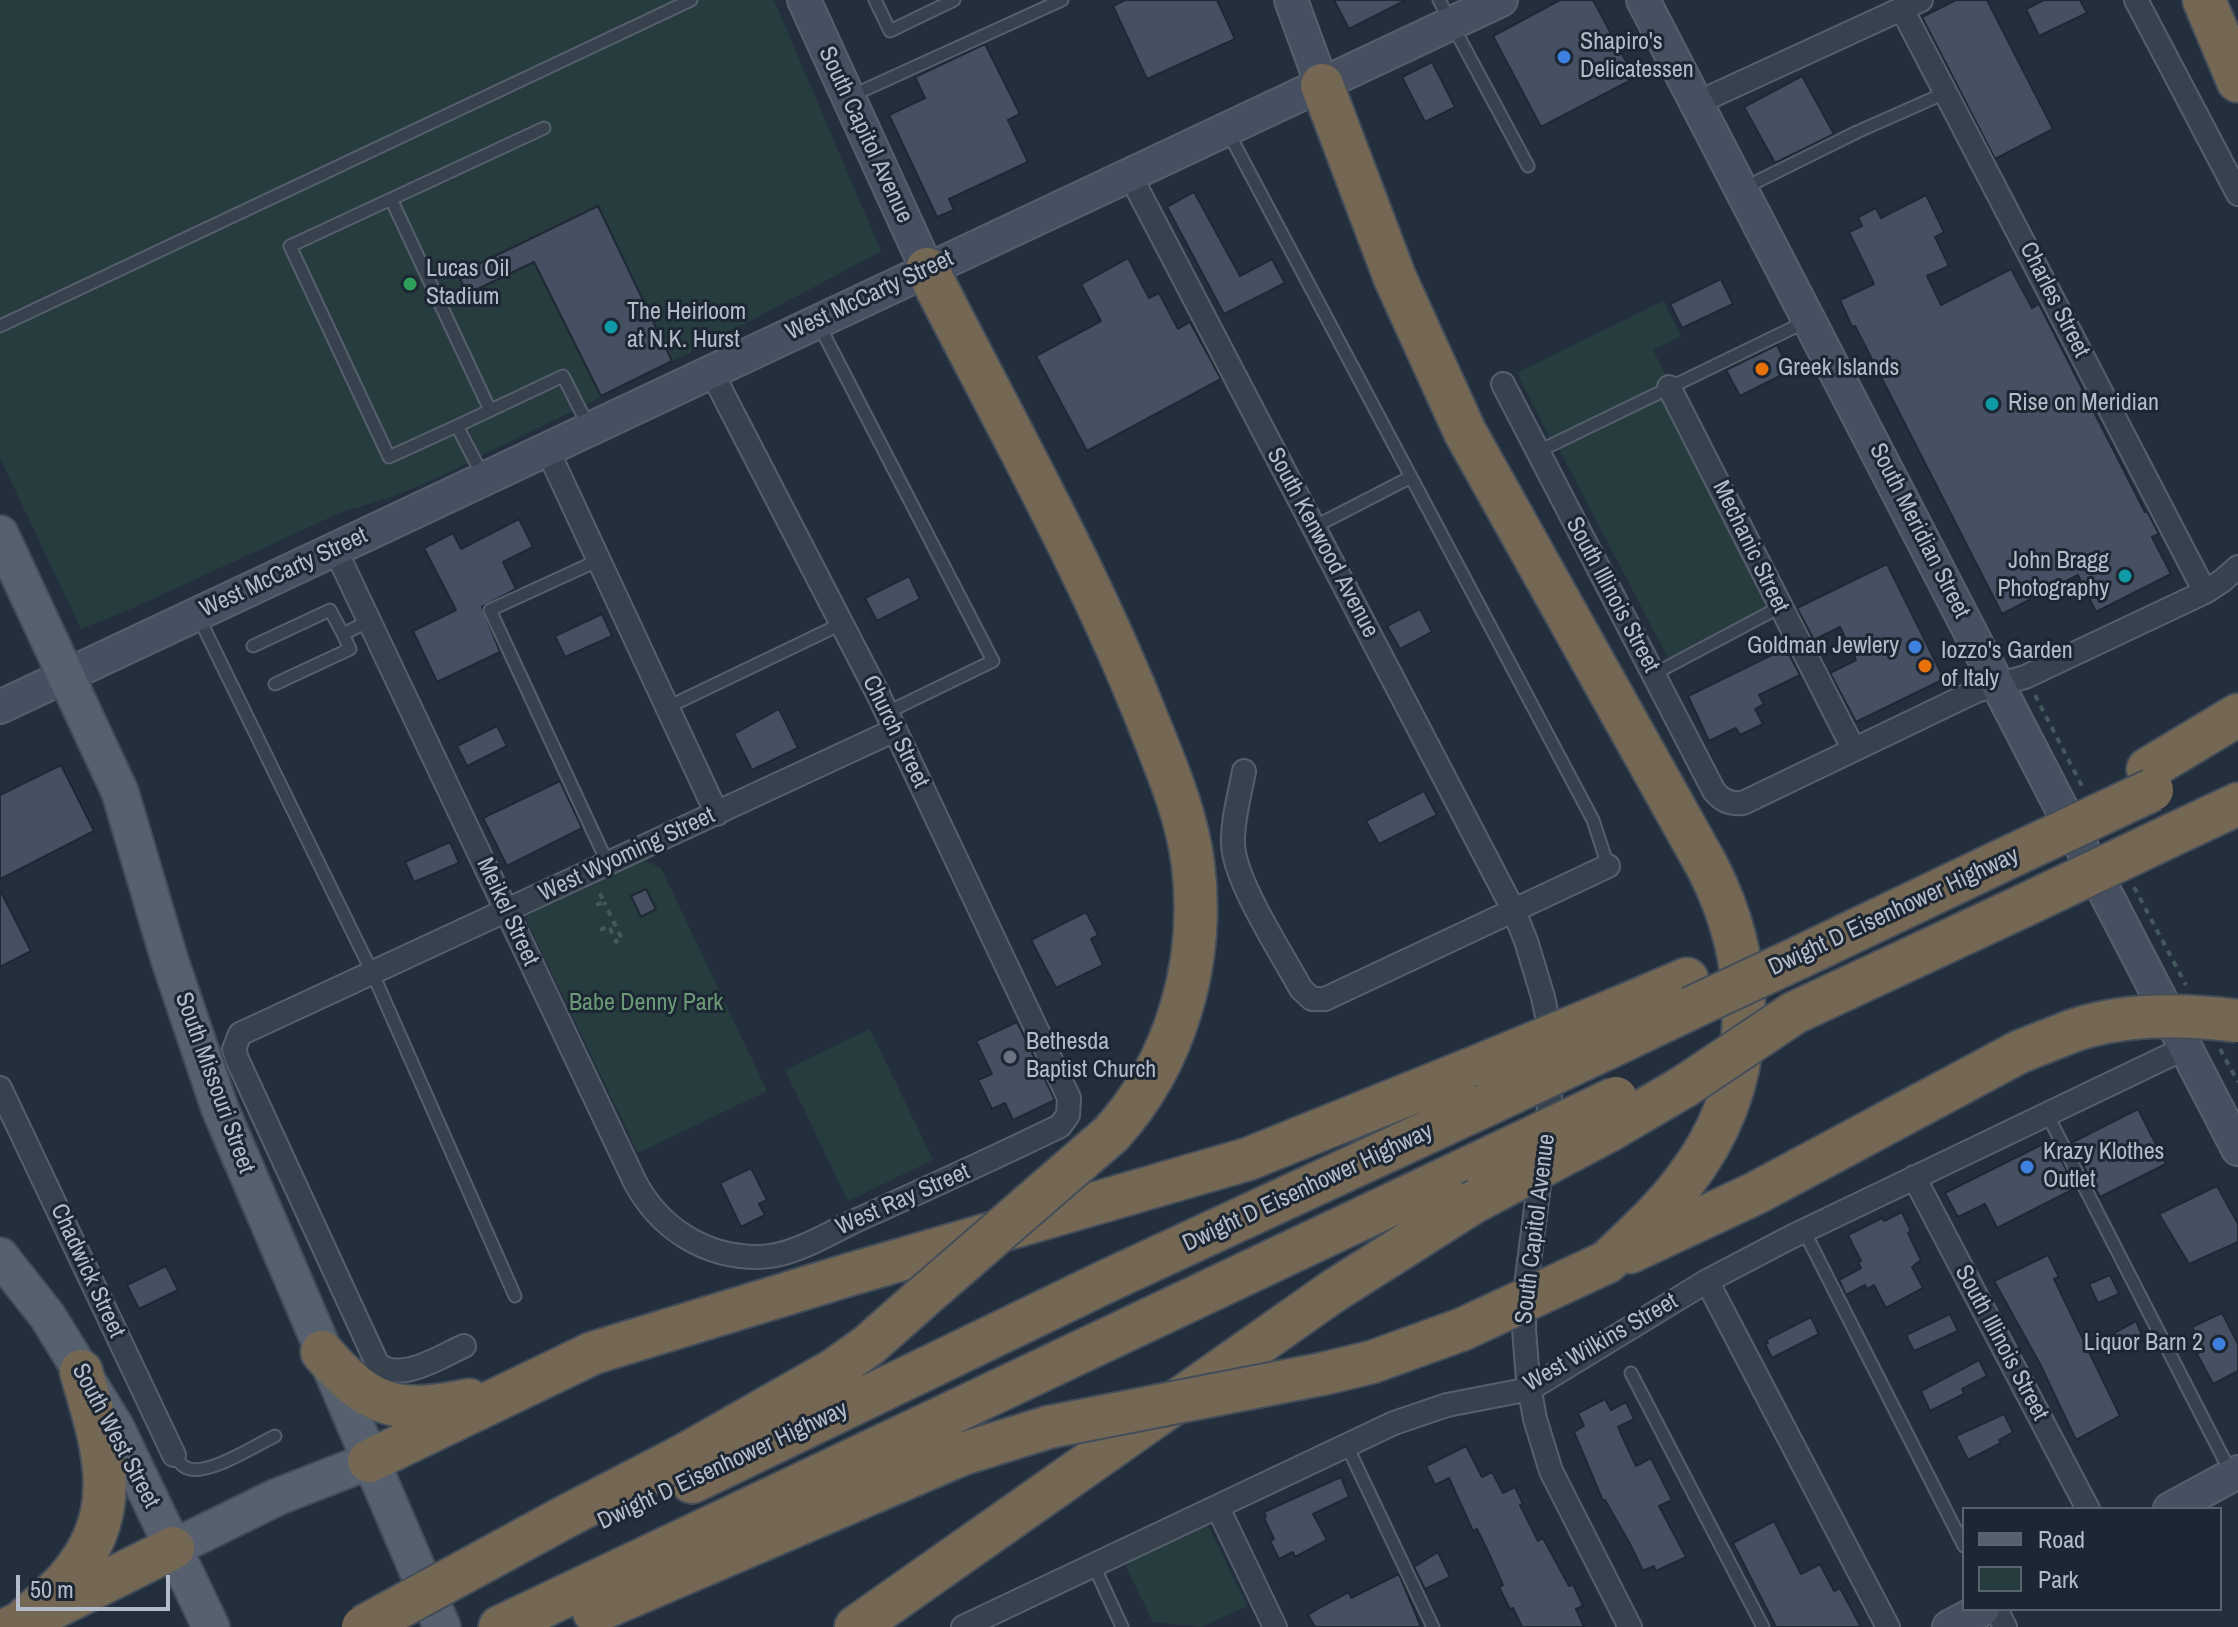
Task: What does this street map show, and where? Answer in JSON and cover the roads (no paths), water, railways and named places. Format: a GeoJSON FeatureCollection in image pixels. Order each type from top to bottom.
{"type":"FeatureCollection","features":[{"type":"Feature","properties":{"kind":"highway"},"geometry":{"type":"LineString","coordinates":[[2204,0],[2238,61]]}},
{"type":"Feature","properties":{"kind":"highway"},"geometry":{"type":"LineString","coordinates":[[2204,0],[2238,81]]}},
{"type":"Feature","properties":{"kind":"highway"},"geometry":{"type":"LineString","coordinates":[[1322,85],[1389,263],[1452,405],[1485,470],[1707,866],[1724,900],[1736,938],[1745,991],[1745,1029],[1726,1107],[1711,1140],[1684,1182],[1607,1262]]}},
{"type":"Feature","properties":{"kind":"highway"},"geometry":{"type":"LineString","coordinates":[[363,1627],[565,1517],[687,1470],[834,1370],[869,1345],[1111,1134],[1157,1070],[1184,1000],[1196,915],[1194,868],[1174,785],[1112,634],[927,269]]}},
{"type":"Feature","properties":{"kind":"highway"},"geometry":{"type":"LineString","coordinates":[[2150,780],[2238,715]]}},
{"type":"Feature","properties":{"kind":"highway"},"geometry":{"type":"LineString","coordinates":[[2150,780],[2238,749]]}},
{"type":"Feature","properties":{"kind":"highway","name":"Dwight D Eisenhower Highway"},"geometry":{"type":"LineString","coordinates":[[379,1627],[687,1470],[1107,1281],[1483,1086],[1794,948],[1917,899],[2003,860],[2043,841],[2150,780]]}},
{"type":"Feature","properties":{"kind":"highway","name":"Dwight D Eisenhower Highway"},"geometry":{"type":"LineString","coordinates":[[500,1627],[706,1547],[1479,1163],[1613,1114],[1794,1013],[2238,804]]}},
{"type":"Feature","properties":{"kind":"highway"},"geometry":{"type":"LineString","coordinates":[[560,1627],[706,1547],[962,1454],[1049,1427],[1372,1362],[1463,1329],[1756,1193],[2019,1052],[2072,1031],[2152,1018],[2238,1021]]}},
{"type":"Feature","properties":{"kind":"highway"},"geometry":{"type":"LineString","coordinates":[[369,1461],[593,1353],[640,1337],[1248,1159],[1483,1086]]}},
{"type":"Feature","properties":{"kind":"highway"},"geometry":{"type":"LineString","coordinates":[[856,1627],[1320,1300],[1613,1114]]}},
{"type":"Feature","properties":{"kind":"highway"},"geometry":{"type":"LineString","coordinates":[[322,1352],[342,1374],[367,1394],[405,1408],[446,1405],[517,1390]]}},
{"type":"Feature","properties":{"kind":"highway"},"geometry":{"type":"LineString","coordinates":[[16,1625],[65,1582],[77,1567],[103,1509],[106,1481],[104,1450],[81,1371]]}},
{"type":"Feature","properties":{"kind":"highway"},"geometry":{"type":"LineString","coordinates":[[16,1625],[173,1548]]}},
{"type":"Feature","properties":{"kind":"main road","name":"South Capitol Avenue"},"geometry":{"type":"LineString","coordinates":[[804,0],[927,269]]}},
{"type":"Feature","properties":{"kind":"main road"},"geometry":{"type":"LineString","coordinates":[[1291,0],[1322,85]]}},
{"type":"Feature","properties":{"kind":"main road","name":"West McCarty Street"},"geometry":{"type":"LineString","coordinates":[[0,707],[1322,85],[1445,12],[1501,0]]}},
{"type":"Feature","properties":{"kind":"main road","name":"South Meridian Street"},"geometry":{"type":"LineString","coordinates":[[1643,0],[2238,1149]]}},
{"type":"Feature","properties":{"kind":"main road","name":"South Missouri Street"},"geometry":{"type":"LineString","coordinates":[[0,534],[120,792],[169,958],[220,1109],[442,1627]]}},
{"type":"Feature","properties":{"kind":"main road","name":"South West Street"},"geometry":{"type":"LineString","coordinates":[[0,1256],[48,1317],[116,1428],[211,1627]]}},
{"type":"Feature","properties":{"kind":"main road"},"geometry":{"type":"LineString","coordinates":[[173,1548],[277,1497],[369,1461]]}},
{"type":"Feature","properties":{"kind":"main road"},"geometry":{"type":"LineString","coordinates":[[2174,1507],[2235,1473]]}},
{"type":"Feature","properties":{"kind":"main road"},"geometry":{"type":"LineString","coordinates":[[1949,1627],[1979,1611]]}},
{"type":"Feature","properties":{"kind":"street"},"geometry":{"type":"LineString","coordinates":[[2136,0],[2238,194]]}},
{"type":"Feature","properties":{"kind":"street"},"geometry":{"type":"LineString","coordinates":[[1697,103],[1911,5]]}},
{"type":"Feature","properties":{"kind":"street","name":"Charles Street"},"geometry":{"type":"LineString","coordinates":[[1911,5],[1945,93],[2205,592]]}},
{"type":"Feature","properties":{"kind":"street","name":"South Kenwood Avenue"},"geometry":{"type":"LineString","coordinates":[[1130,175],[1514,911]]}},
{"type":"Feature","properties":{"kind":"street","name":"Church Street"},"geometry":{"type":"LineString","coordinates":[[711,371],[891,722],[1069,1098]]}},
{"type":"Feature","properties":{"kind":"street","name":"South Illinois Street"},"geometry":{"type":"LineString","coordinates":[[1503,384],[1714,791],[1726,802],[1743,803],[1854,750]]}},
{"type":"Feature","properties":{"kind":"street","name":"Mechanic Street"},"geometry":{"type":"LineString","coordinates":[[1669,387],[1854,750]]}},
{"type":"Feature","properties":{"kind":"street"},"geometry":{"type":"LineString","coordinates":[[547,449],[717,814]]}},
{"type":"Feature","properties":{"kind":"street","name":"Meikel Street"},"geometry":{"type":"LineString","coordinates":[[335,549],[640,1190],[669,1227],[710,1249]]}},
{"type":"Feature","properties":{"kind":"street"},"geometry":{"type":"LineString","coordinates":[[1854,750],[1997,683],[2025,677],[2205,592],[2238,567]]}},
{"type":"Feature","properties":{"kind":"street","name":"West Wyoming Street"},"geometry":{"type":"LineString","coordinates":[[235,1045],[240,1034],[247,1030],[717,814],[891,722]]}},
{"type":"Feature","properties":{"kind":"street"},"geometry":{"type":"LineString","coordinates":[[1244,771],[1233,840],[1236,862],[1243,883],[1294,976],[1305,994],[1312,999],[1325,999],[1608,866]]}},
{"type":"Feature","properties":{"kind":"street","name":"South Capitol Avenue"},"geometry":{"type":"LineString","coordinates":[[1514,911],[1533,961],[1547,1016],[1550,1100],[1525,1293],[1524,1346],[1530,1389],[1542,1445],[1554,1479],[1630,1627]]}},
{"type":"Feature","properties":{"kind":"street","name":"South Missouri Street"},"geometry":{"type":"LineString","coordinates":[[235,1045],[237,1059],[377,1363],[388,1370],[411,1369],[464,1346]]}},
{"type":"Feature","properties":{"kind":"street","name":"West Wilkins Street"},"geometry":{"type":"LineString","coordinates":[[963,1627],[1394,1423],[1431,1409],[1530,1389],[1707,1281],[1914,1177],[2185,1048]]}},
{"type":"Feature","properties":{"kind":"street","name":"Chadwick Street"},"geometry":{"type":"LineString","coordinates":[[0,1088],[174,1455]]}},
{"type":"Feature","properties":{"kind":"street","name":"West Ray Street"},"geometry":{"type":"LineString","coordinates":[[710,1249],[760,1257],[779,1254],[808,1243],[1060,1126],[1068,1115],[1069,1098]]}},
{"type":"Feature","properties":{"kind":"street","name":"South Illinois Street"},"geometry":{"type":"LineString","coordinates":[[1914,1177],[2087,1507]]}},
{"type":"Feature","properties":{"kind":"street"},"geometry":{"type":"LineString","coordinates":[[1707,1281],[1888,1627]]}},
{"type":"Feature","properties":{"kind":"street"},"geometry":{"type":"LineString","coordinates":[[1218,1508],[1275,1627]]}},
{"type":"Feature","properties":{"kind":"lane"},"geometry":{"type":"LineString","coordinates":[[0,326],[691,0]]}},
{"type":"Feature","properties":{"kind":"lane"},"geometry":{"type":"LineString","coordinates":[[875,0],[890,31],[954,0]]}},
{"type":"Feature","properties":{"kind":"lane"},"geometry":{"type":"LineString","coordinates":[[848,98],[1062,0]]}},
{"type":"Feature","properties":{"kind":"lane"},"geometry":{"type":"LineString","coordinates":[[1445,12],[1528,166]]}},
{"type":"Feature","properties":{"kind":"lane"},"geometry":{"type":"LineString","coordinates":[[1741,189],[1945,93]]}},
{"type":"Feature","properties":{"kind":"lane"},"geometry":{"type":"LineString","coordinates":[[544,128],[290,246],[389,457],[563,376],[590,428]]}},
{"type":"Feature","properties":{"kind":"lane"},"geometry":{"type":"LineString","coordinates":[[1227,130],[1593,820],[1608,866]]}},
{"type":"Feature","properties":{"kind":"lane"},"geometry":{"type":"LineString","coordinates":[[391,199],[490,410]]}},
{"type":"Feature","properties":{"kind":"lane"},"geometry":{"type":"LineString","coordinates":[[1537,452],[1809,320]]}},
{"type":"Feature","properties":{"kind":"lane"},"geometry":{"type":"LineString","coordinates":[[817,321],[993,661],[891,722]]}},
{"type":"Feature","properties":{"kind":"lane"},"geometry":{"type":"LineString","coordinates":[[457,426],[484,478]]}},
{"type":"Feature","properties":{"kind":"lane"},"geometry":{"type":"LineString","coordinates":[[1314,527],[1411,477]]}},
{"type":"Feature","properties":{"kind":"lane"},"geometry":{"type":"LineString","coordinates":[[599,560],[490,610],[608,864]]}},
{"type":"Feature","properties":{"kind":"lane"},"geometry":{"type":"LineString","coordinates":[[1654,674],[1780,607]]}},
{"type":"Feature","properties":{"kind":"lane"},"geometry":{"type":"LineString","coordinates":[[253,646],[330,610],[350,649],[275,684]]}},
{"type":"Feature","properties":{"kind":"lane"},"geometry":{"type":"LineString","coordinates":[[197,614],[372,972],[515,1296]]}},
{"type":"Feature","properties":{"kind":"lane"},"geometry":{"type":"LineString","coordinates":[[343,634],[369,621]]}},
{"type":"Feature","properties":{"kind":"lane"},"geometry":{"type":"LineString","coordinates":[[668,707],[841,624]]}},
{"type":"Feature","properties":{"kind":"lane"},"geometry":{"type":"LineString","coordinates":[[2047,1114],[2235,1473]]}},
{"type":"Feature","properties":{"kind":"lane"},"geometry":{"type":"LineString","coordinates":[[1804,1231],[1962,1542]]}},
{"type":"Feature","properties":{"kind":"lane"},"geometry":{"type":"LineString","coordinates":[[1631,1373],[1763,1627]]}},
{"type":"Feature","properties":{"kind":"lane"},"geometry":{"type":"LineString","coordinates":[[174,1455],[183,1466],[200,1470],[275,1436]]}},
{"type":"Feature","properties":{"kind":"lane"},"geometry":{"type":"LineString","coordinates":[[1347,1446],[1433,1627]]}},
{"type":"Feature","properties":{"kind":"lane"},"geometry":{"type":"LineString","coordinates":[[1094,1566],[1122,1627]]}},
{"type":"Feature","properties":{"kind":"place","name":"Shapiro's Delicatessen"},"geometry":{"type":"Point","coordinates":[1564,57]}},
{"type":"Feature","properties":{"kind":"place","name":"Lucas Oil Stadium"},"geometry":{"type":"Point","coordinates":[410,284]}},
{"type":"Feature","properties":{"kind":"place","name":"The Heirloom at N.K. Hurst"},"geometry":{"type":"Point","coordinates":[611,327]}},
{"type":"Feature","properties":{"kind":"place","name":"Greek Islands"},"geometry":{"type":"Point","coordinates":[1762,369]}},
{"type":"Feature","properties":{"kind":"place","name":"Rise on Meridian"},"geometry":{"type":"Point","coordinates":[1992,404]}},
{"type":"Feature","properties":{"kind":"place","name":"John Bragg Photography"},"geometry":{"type":"Point","coordinates":[2125,576]}},
{"type":"Feature","properties":{"kind":"place","name":"Goldman Jewlery"},"geometry":{"type":"Point","coordinates":[1915,647]}},
{"type":"Feature","properties":{"kind":"place","name":"Iozzo's Garden of Italy"},"geometry":{"type":"Point","coordinates":[1925,666]}},
{"type":"Feature","properties":{"kind":"place","name":"Bethesda Baptist Church"},"geometry":{"type":"Point","coordinates":[1010,1057]}},
{"type":"Feature","properties":{"kind":"place","name":"Krazy Klothes Outlet"},"geometry":{"type":"Point","coordinates":[2027,1167]}},
{"type":"Feature","properties":{"kind":"place","name":"Liquor Barn 2"},"geometry":{"type":"Point","coordinates":[2219,1344]}},
{"type":"Feature","properties":{"kind":"park label","name":"Babe Denny Park"},"geometry":{"type":"Point","coordinates":[646,1004]}}]}
